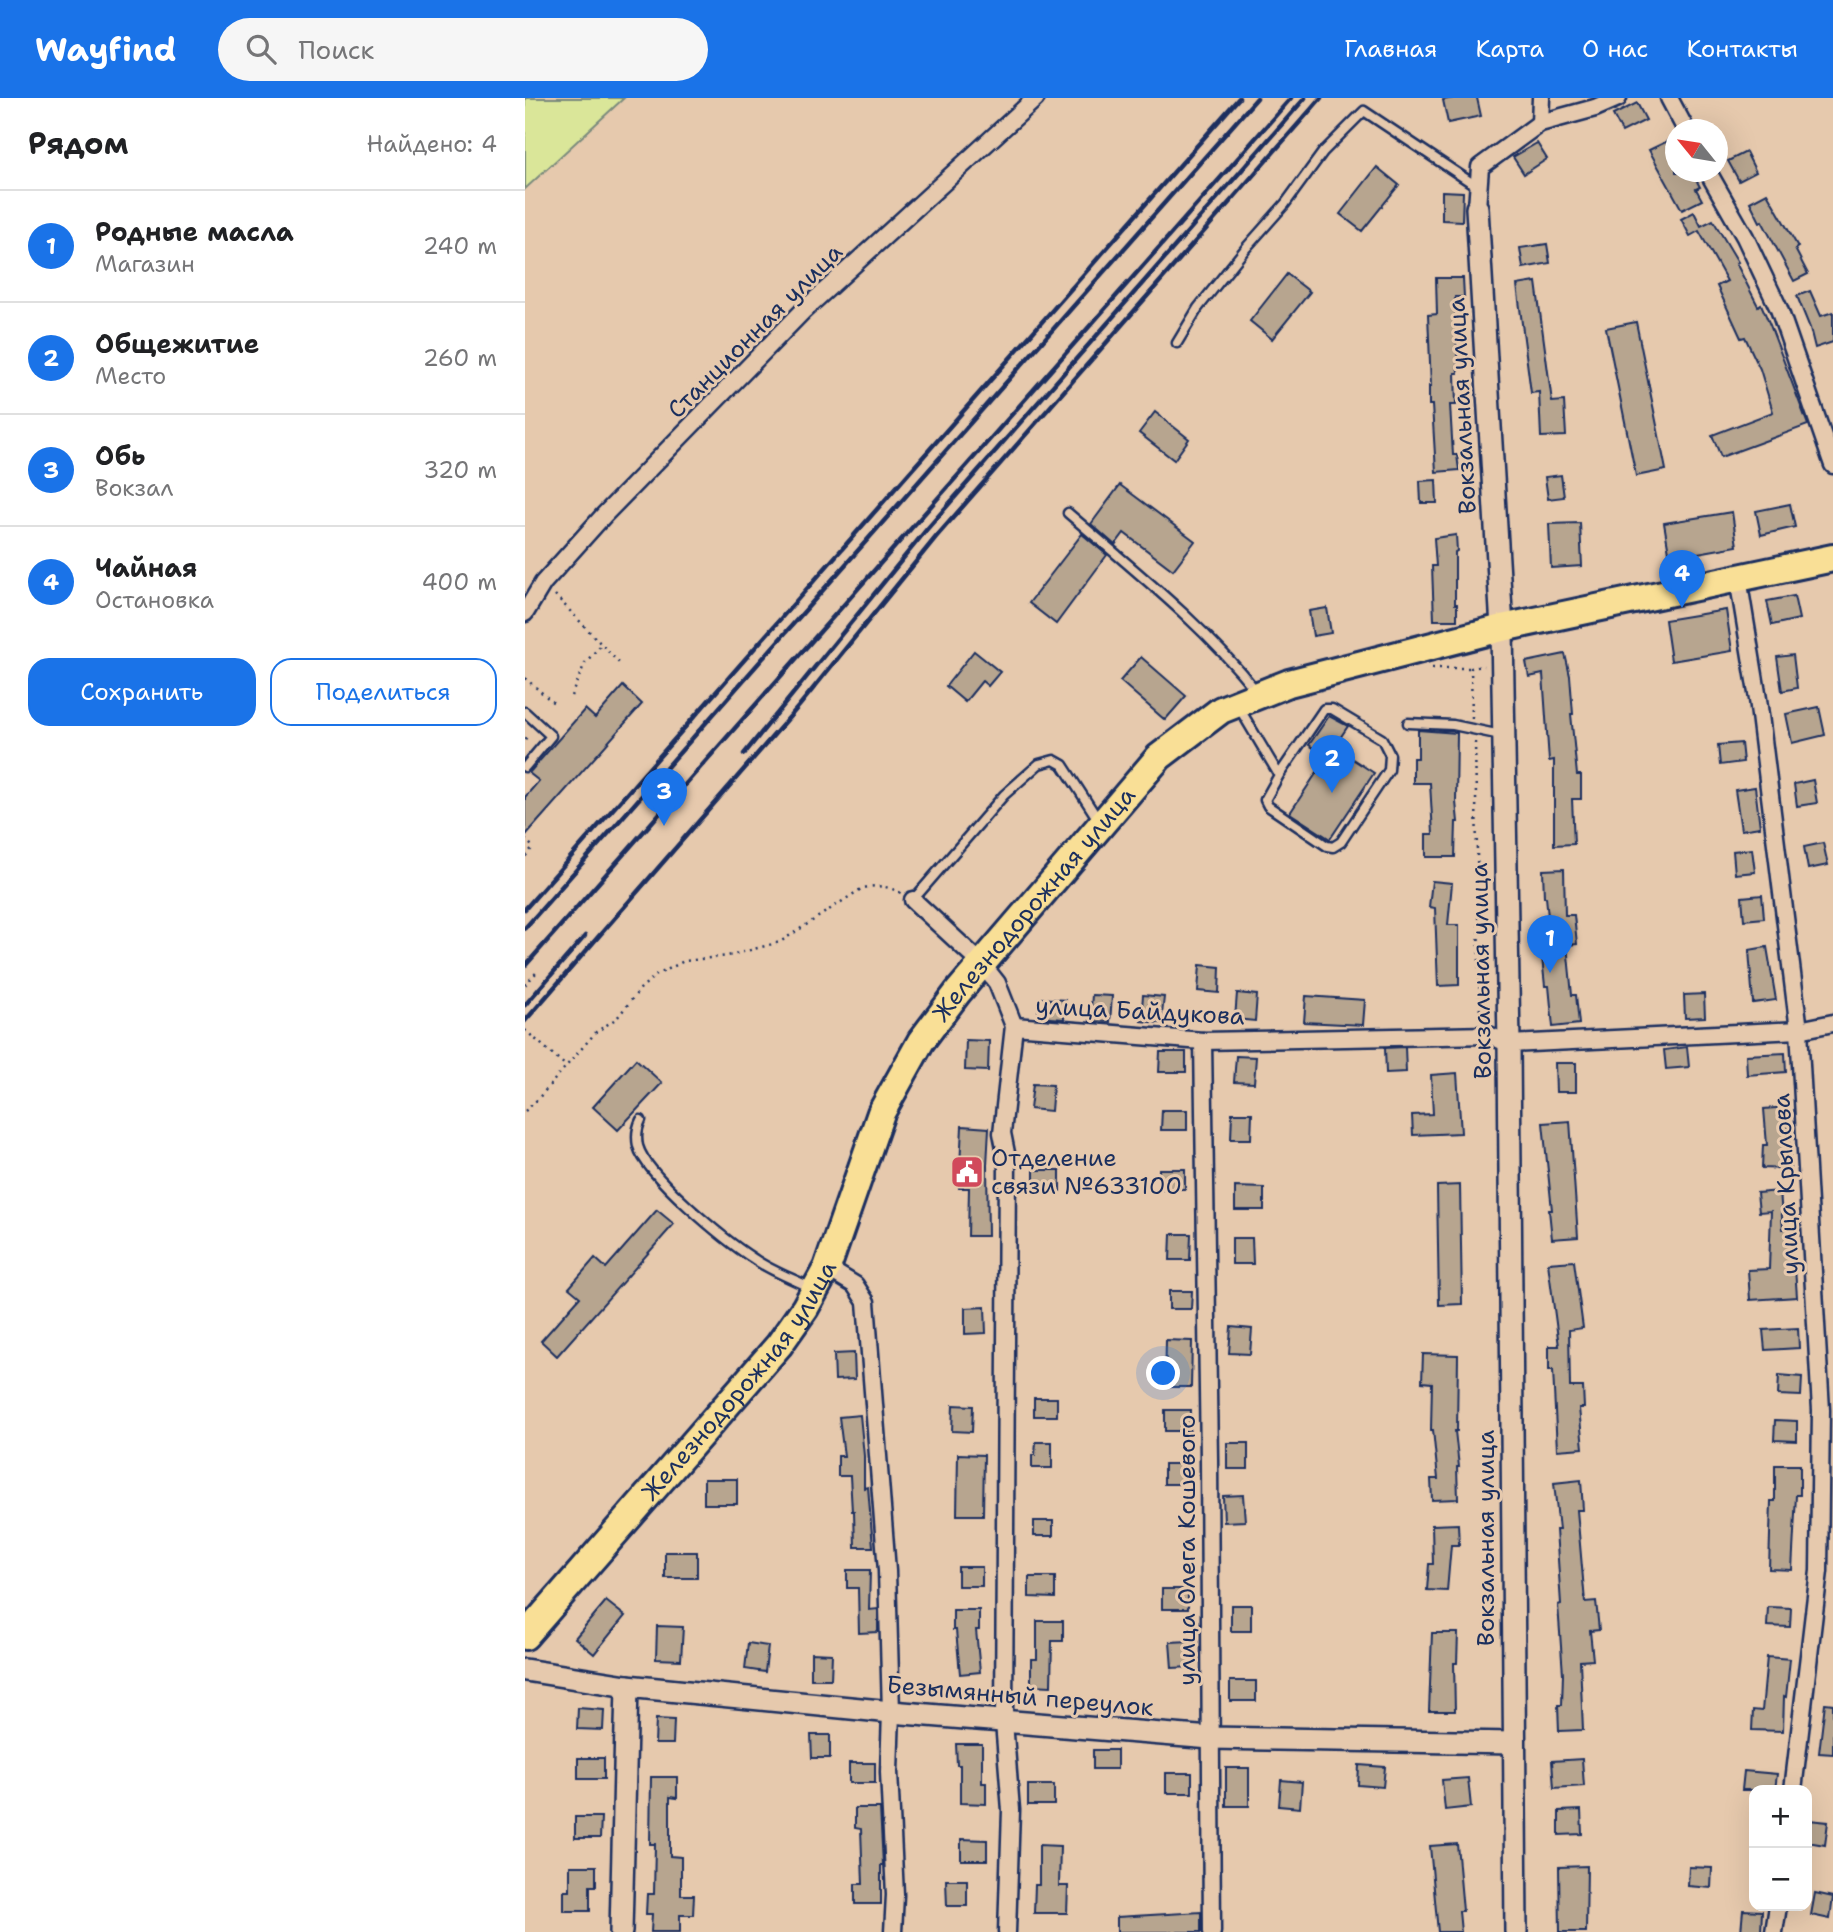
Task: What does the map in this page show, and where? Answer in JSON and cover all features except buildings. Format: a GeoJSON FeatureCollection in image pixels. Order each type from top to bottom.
{"type":"FeatureCollection","features":[{"type":"Feature","properties":{"kind":"main road","name":"Железнодорожная улица"},"geometry":{"type":"LineString","coordinates":[[525,1636],[779,1345],[821,1279],[881,1113],[921,1041],[982,964],[1159,757],[1221,710],[1289,682],[1502,628],[1833,558]]}},
{"type":"Feature","properties":{"kind":"street","name":"Станционная улица"},"geometry":{"type":"LineString","coordinates":[[525,613],[543,583],[804,310],[1036,98]]}},
{"type":"Feature","properties":{"kind":"street"},"geometry":{"type":"LineString","coordinates":[[1540,124],[1541,98]]}},
{"type":"Feature","properties":{"kind":"street","name":"Вокзальная улица"},"geometry":{"type":"LineString","coordinates":[[1516,1932],[1509,1044],[1502,628],[1477,198],[1480,167],[1540,124],[1595,108],[1618,98]]}},
{"type":"Feature","properties":{"kind":"street"},"geometry":{"type":"LineString","coordinates":[[1669,98],[1680,119]]}},
{"type":"Feature","properties":{"kind":"street"},"geometry":{"type":"LineString","coordinates":[[1714,182],[1745,237],[1779,309],[1833,465]]}},
{"type":"Feature","properties":{"kind":"street","name":"улица Крылова"},"geometry":{"type":"LineString","coordinates":[[1738,578],[1758,699],[1799,1030],[1822,1410],[1819,1571],[1794,1785]]}},
{"type":"Feature","properties":{"kind":"street"},"geometry":{"type":"LineString","coordinates":[[913,900],[982,964],[997,983],[1014,1026]]}},
{"type":"Feature","properties":{"kind":"street","name":"улица Байдукова"},"geometry":{"type":"LineString","coordinates":[[1007,1932],[1011,1810],[1004,1722],[1007,1157],[1002,1133],[1014,1026],[1203,1041],[1489,1035],[1509,1044],[1799,1030],[1833,1023]]}},
{"type":"Feature","properties":{"kind":"street","name":"улица Олега Кошевого"},"geometry":{"type":"LineString","coordinates":[[1203,1041],[1212,1932]]}},
{"type":"Feature","properties":{"kind":"street"},"geometry":{"type":"LineString","coordinates":[[821,1279],[855,1285],[866,1302],[887,1571],[891,1712],[889,1772],[895,1895],[893,1932]]}},
{"type":"Feature","properties":{"kind":"street","name":"Безымянный переулок"},"geometry":{"type":"LineString","coordinates":[[525,1670],[627,1686],[891,1712],[1211,1738],[1514,1743]]}},
{"type":"Feature","properties":{"kind":"street"},"geometry":{"type":"LineString","coordinates":[[621,1932],[627,1686]]}},
{"type":"Feature","properties":{"kind":"street"},"geometry":{"type":"LineString","coordinates":[[1774,1932],[1776,1911]]}},
{"type":"Feature","properties":{"kind":"lane"},"geometry":{"type":"LineString","coordinates":[[1178,343],[1198,308],[1238,258],[1285,204],[1323,152],[1364,111],[1477,198]]}},
{"type":"Feature","properties":{"kind":"lane"},"geometry":{"type":"LineString","coordinates":[[1068,513],[1192,621],[1231,659],[1279,775]]}},
{"type":"Feature","properties":{"kind":"lane"},"geometry":{"type":"LineString","coordinates":[[1324,709],[1332,709],[1382,739],[1390,755],[1389,770],[1341,842],[1333,847],[1327,846],[1268,806],[1265,800],[1279,775],[1324,709]]}},
{"type":"Feature","properties":{"kind":"lane"},"geometry":{"type":"LineString","coordinates":[[525,712],[551,736],[525,767]]}},
{"type":"Feature","properties":{"kind":"lane"},"geometry":{"type":"LineString","coordinates":[[1408,723],[1453,725],[1504,736]]}},
{"type":"Feature","properties":{"kind":"lane"},"geometry":{"type":"LineString","coordinates":[[913,900],[1004,795],[1039,764],[1054,760],[1063,765],[1101,824]]}},
{"type":"Feature","properties":{"kind":"lane"},"geometry":{"type":"LineString","coordinates":[[641,1120],[637,1129],[638,1147],[653,1173],[735,1246],[756,1261],[821,1279]]}},
{"type":"Feature","properties":{"kind":"path"},"geometry":{"type":"LineString","coordinates":[[543,583],[621,665]]}},
{"type":"Feature","properties":{"kind":"path"},"geometry":{"type":"LineString","coordinates":[[571,696],[586,663],[601,644]]}},
{"type":"Feature","properties":{"kind":"path"},"geometry":{"type":"LineString","coordinates":[[1480,1036],[1475,740],[1472,728],[1471,667],[1502,664]]}},
{"type":"Feature","properties":{"kind":"path"},"geometry":{"type":"LineString","coordinates":[[525,678],[556,705]]}},
{"type":"Feature","properties":{"kind":"path"},"geometry":{"type":"LineString","coordinates":[[525,839],[533,846],[525,858]]}},
{"type":"Feature","properties":{"kind":"path"},"geometry":{"type":"LineString","coordinates":[[525,1111],[596,1032],[617,1018],[641,988],[655,976],[684,961],[728,957],[780,942],[840,901],[870,886],[890,887],[913,900]]}},
{"type":"Feature","properties":{"kind":"path"},"geometry":{"type":"LineString","coordinates":[[525,985],[536,973]]}},
{"type":"Feature","properties":{"kind":"path"},"geometry":{"type":"LineString","coordinates":[[525,1030],[566,1066]]}},
{"type":"Feature","properties":{"kind":"green space"},"geometry":{"type":"Polygon","coordinates":[[[525,98],[624,98],[525,189],[525,98]]]}},
{"type":"Feature","properties":{"kind":"railway"},"geometry":{"type":"LineString","coordinates":[[525,909],[1239,98]]}},
{"type":"Feature","properties":{"kind":"railway"},"geometry":{"type":"LineString","coordinates":[[525,928],[1257,98]]}},
{"type":"Feature","properties":{"kind":"railway"},"geometry":{"type":"LineString","coordinates":[[525,966],[1291,98]]}},
{"type":"Feature","properties":{"kind":"railway"},"geometry":{"type":"LineString","coordinates":[[744,754],[927,529],[1305,98]]}},
{"type":"Feature","properties":{"kind":"railway"},"geometry":{"type":"LineString","coordinates":[[525,1021],[799,706],[936,537],[1321,98]]}},
{"type":"Feature","properties":{"kind":"railway"},"geometry":{"type":"LineString","coordinates":[[525,1005],[585,936]]}},
{"type":"Feature","properties":{"kind":"place","name":"Чайная"},"geometry":{"type":"Point","coordinates":[1682,608]}},
{"type":"Feature","properties":{"kind":"place","name":"Общежитие"},"geometry":{"type":"Point","coordinates":[1332,793]}},
{"type":"Feature","properties":{"kind":"place","name":"Обь"},"geometry":{"type":"Point","coordinates":[664,826]}},
{"type":"Feature","properties":{"kind":"place","name":"Родные масла"},"geometry":{"type":"Point","coordinates":[1550,973]}},
{"type":"Feature","properties":{"kind":"place","name":"Отделение связи №633100"},"geometry":{"type":"Point","coordinates":[967,1172]}}]}
